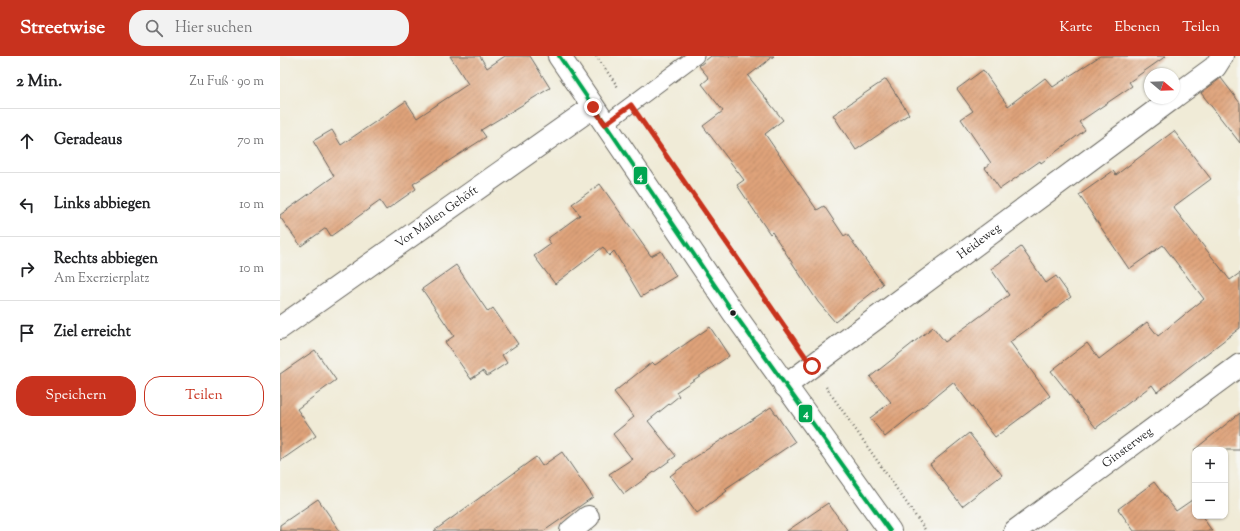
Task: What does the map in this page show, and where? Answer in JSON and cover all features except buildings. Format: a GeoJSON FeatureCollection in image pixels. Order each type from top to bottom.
{"type":"FeatureCollection","features":[{"type":"Feature","properties":{"kind":"street"},"geometry":{"type":"LineString","coordinates":[[559,56],[733,312],[890,531]]}},
{"type":"Feature","properties":{"kind":"street","name":"Heideweg"},"geometry":{"type":"LineString","coordinates":[[1180,93],[1215,67],[1222,56]]}},
{"type":"Feature","properties":{"kind":"street","name":"Heideweg"},"geometry":{"type":"LineString","coordinates":[[785,386],[1166,104]]}},
{"type":"Feature","properties":{"kind":"street","name":"Vor Mallen Gehöft"},"geometry":{"type":"LineString","coordinates":[[280,328],[599,115]]}},
{"type":"Feature","properties":{"kind":"street","name":"Ginsterweg"},"geometry":{"type":"LineString","coordinates":[[1015,531],[1240,365]]}},
{"type":"Feature","properties":{"kind":"street"},"geometry":{"type":"LineString","coordinates":[[571,531],[588,517]]}},
{"type":"Feature","properties":{"kind":"lane"},"geometry":{"type":"LineString","coordinates":[[599,115],[631,105],[696,56]]}},
{"type":"Feature","properties":{"kind":"path"},"geometry":{"type":"LineString","coordinates":[[596,56],[926,531]]}},
{"type":"Feature","properties":{"kind":"transit line","name":"4"},"geometry":{"type":"LineString","coordinates":[[559,56],[733,312],[890,531]]}},
{"type":"Feature","properties":{"kind":"route"},"geometry":{"type":"LineString","coordinates":[[593,107],[605,124],[631,105],[812,366]]}}]}
